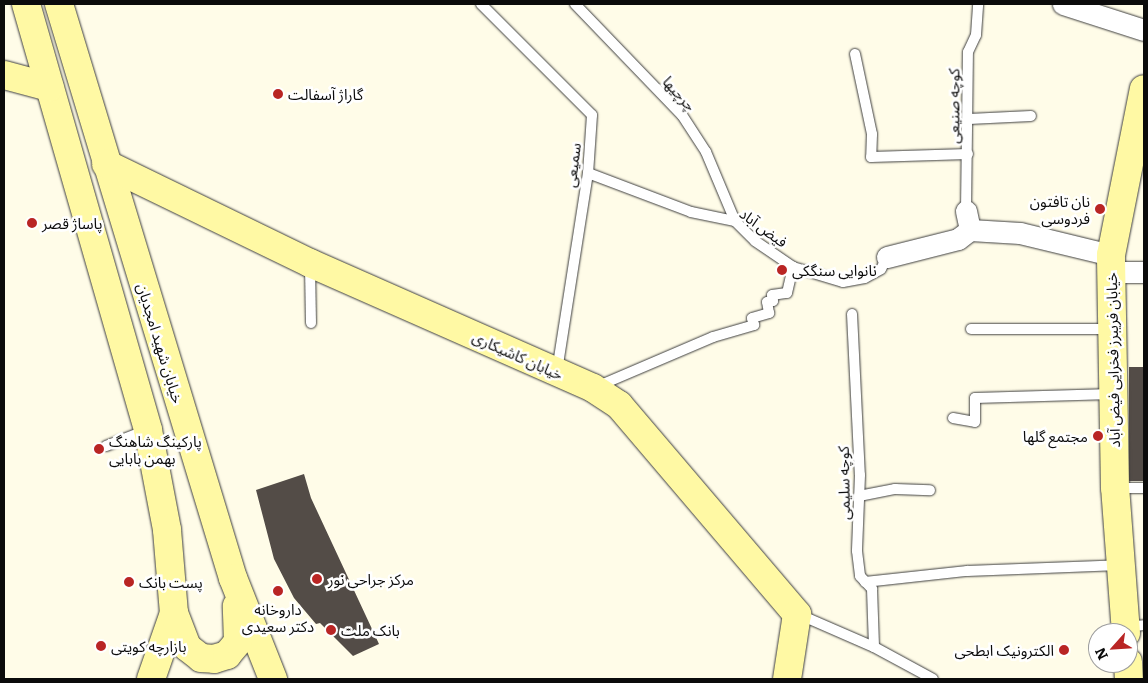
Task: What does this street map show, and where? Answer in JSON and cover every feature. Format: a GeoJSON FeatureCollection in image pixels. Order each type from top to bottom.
{"type":"FeatureCollection","features":[{"type":"Feature","properties":{"kind":"main road"},"geometry":{"type":"LineString","coordinates":[[26,4],[148,430],[167,530],[174,613],[182,639],[194,654],[209,659],[227,655],[238,642],[241,630],[233,578]]}},
{"type":"Feature","properties":{"kind":"main road","name":"خیابان شهید امجدیان"},"geometry":{"type":"LineString","coordinates":[[59,4],[233,578],[273,679]]}},
{"type":"Feature","properties":{"kind":"main road"},"geometry":{"type":"LineString","coordinates":[[4,76],[49,87]]}},
{"type":"Feature","properties":{"kind":"main road","name":"خیابان فریبرز فخرایی فیض آباد"},"geometry":{"type":"LineString","coordinates":[[1131,623],[1120,565],[1115,488],[1111,263],[1144,89]]}},
{"type":"Feature","properties":{"kind":"main road","name":"خیابان کاشیکاری"},"geometry":{"type":"LineString","coordinates":[[106,164],[310,263],[593,388],[619,405],[797,614]]}},
{"type":"Feature","properties":{"kind":"main road"},"geometry":{"type":"LineString","coordinates":[[151,679],[174,613]]}},
{"type":"Feature","properties":{"kind":"main road"},"geometry":{"type":"LineString","coordinates":[[786,679],[797,614]]}},
{"type":"Feature","properties":{"kind":"street"},"geometry":{"type":"LineString","coordinates":[[1063,4],[1144,30]]}},
{"type":"Feature","properties":{"kind":"street"},"geometry":{"type":"LineString","coordinates":[[887,257],[958,238],[968,220],[1020,233],[1144,272]]}},
{"type":"Feature","properties":{"kind":"lane","name":"سمیعی"},"geometry":{"type":"LineString","coordinates":[[481,4],[592,115],[588,173],[557,373]]}},
{"type":"Feature","properties":{"kind":"lane","name":"چرچیها"},"geometry":{"type":"LineString","coordinates":[[575,4],[682,115],[710,160],[735,221]]}},
{"type":"Feature","properties":{"kind":"lane","name":"کوچه صنیعی"},"geometry":{"type":"LineString","coordinates":[[968,220],[968,52],[976,35],[978,4]]}},
{"type":"Feature","properties":{"kind":"lane"},"geometry":{"type":"LineString","coordinates":[[855,54],[872,134],[871,157],[968,154]]}},
{"type":"Feature","properties":{"kind":"lane"},"geometry":{"type":"LineString","coordinates":[[969,119],[1031,116]]}},
{"type":"Feature","properties":{"kind":"lane","name":"فیض آباد"},"geometry":{"type":"LineString","coordinates":[[588,173],[691,212],[735,221],[755,241],[793,267],[843,282],[865,278],[881,269],[887,257]]}},
{"type":"Feature","properties":{"kind":"lane"},"geometry":{"type":"LineString","coordinates":[[310,263],[311,323]]}},
{"type":"Feature","properties":{"kind":"lane"},"geometry":{"type":"LineString","coordinates":[[593,388],[713,337],[754,325],[752,318],[769,313],[767,302],[773,301],[772,295],[787,293],[793,267]]}},
{"type":"Feature","properties":{"kind":"lane","name":"کوچه سلیمی"},"geometry":{"type":"LineString","coordinates":[[852,314],[859,496],[857,552],[860,576],[872,589],[874,647]]}},
{"type":"Feature","properties":{"kind":"lane"},"geometry":{"type":"LineString","coordinates":[[971,329],[1111,329]]}},
{"type":"Feature","properties":{"kind":"lane"},"geometry":{"type":"LineString","coordinates":[[953,418],[975,422],[975,398],[1112,394]]}},
{"type":"Feature","properties":{"kind":"lane"},"geometry":{"type":"LineString","coordinates":[[106,446],[148,430]]}},
{"type":"Feature","properties":{"kind":"lane"},"geometry":{"type":"LineString","coordinates":[[1115,488],[1144,488]]}},
{"type":"Feature","properties":{"kind":"lane"},"geometry":{"type":"LineString","coordinates":[[859,496],[895,489],[930,490]]}},
{"type":"Feature","properties":{"kind":"lane"},"geometry":{"type":"LineString","coordinates":[[865,582],[967,570],[1120,565]]}},
{"type":"Feature","properties":{"kind":"lane"},"geometry":{"type":"LineString","coordinates":[[797,614],[874,647],[933,679]]}},
{"type":"Feature","properties":{"kind":"building"},"geometry":{"type":"Polygon","coordinates":[[[1129,367],[1144,367],[1144,481],[1129,481],[1129,367]]]}},
{"type":"Feature","properties":{"kind":"building","name":"مرکز جراحی نور"},"geometry":{"type":"Polygon","coordinates":[[[304,474],[311,498],[379,644],[353,656],[320,623],[316,624],[294,598],[274,559],[256,490],[304,474]]]}},
{"type":"Feature","properties":{"kind":"place","name":"گاراژ آسفالت"},"geometry":{"type":"Point","coordinates":[278,94]}},
{"type":"Feature","properties":{"kind":"place","name":"نان تافتون فردوسی"},"geometry":{"type":"Point","coordinates":[1100,209]}},
{"type":"Feature","properties":{"kind":"place","name":"پاساژ قصر"},"geometry":{"type":"Point","coordinates":[32,223]}},
{"type":"Feature","properties":{"kind":"place","name":"نانوایی سنگکی"},"geometry":{"type":"Point","coordinates":[782,270]}},
{"type":"Feature","properties":{"kind":"place","name":"مجتمع گلها"},"geometry":{"type":"Point","coordinates":[1098,436]}},
{"type":"Feature","properties":{"kind":"place","name":"پارکینگ شاهنگ بهمن بابایی"},"geometry":{"type":"Point","coordinates":[99,449]}},
{"type":"Feature","properties":{"kind":"place","name":"مرکز جراحی نور"},"geometry":{"type":"Point","coordinates":[317,579]}},
{"type":"Feature","properties":{"kind":"place","name":"پست بانک"},"geometry":{"type":"Point","coordinates":[129,582]}},
{"type":"Feature","properties":{"kind":"place","name":"داروخانه دکتر سعیدی"},"geometry":{"type":"Point","coordinates":[278,591]}},
{"type":"Feature","properties":{"kind":"place","name":"بانک ملت"},"geometry":{"type":"Point","coordinates":[331,630]}},
{"type":"Feature","properties":{"kind":"place","name":"بازارچه کویتی"},"geometry":{"type":"Point","coordinates":[101,646]}},
{"type":"Feature","properties":{"kind":"place","name":"الکترونیک ابطحی"},"geometry":{"type":"Point","coordinates":[1064,650]}}]}
